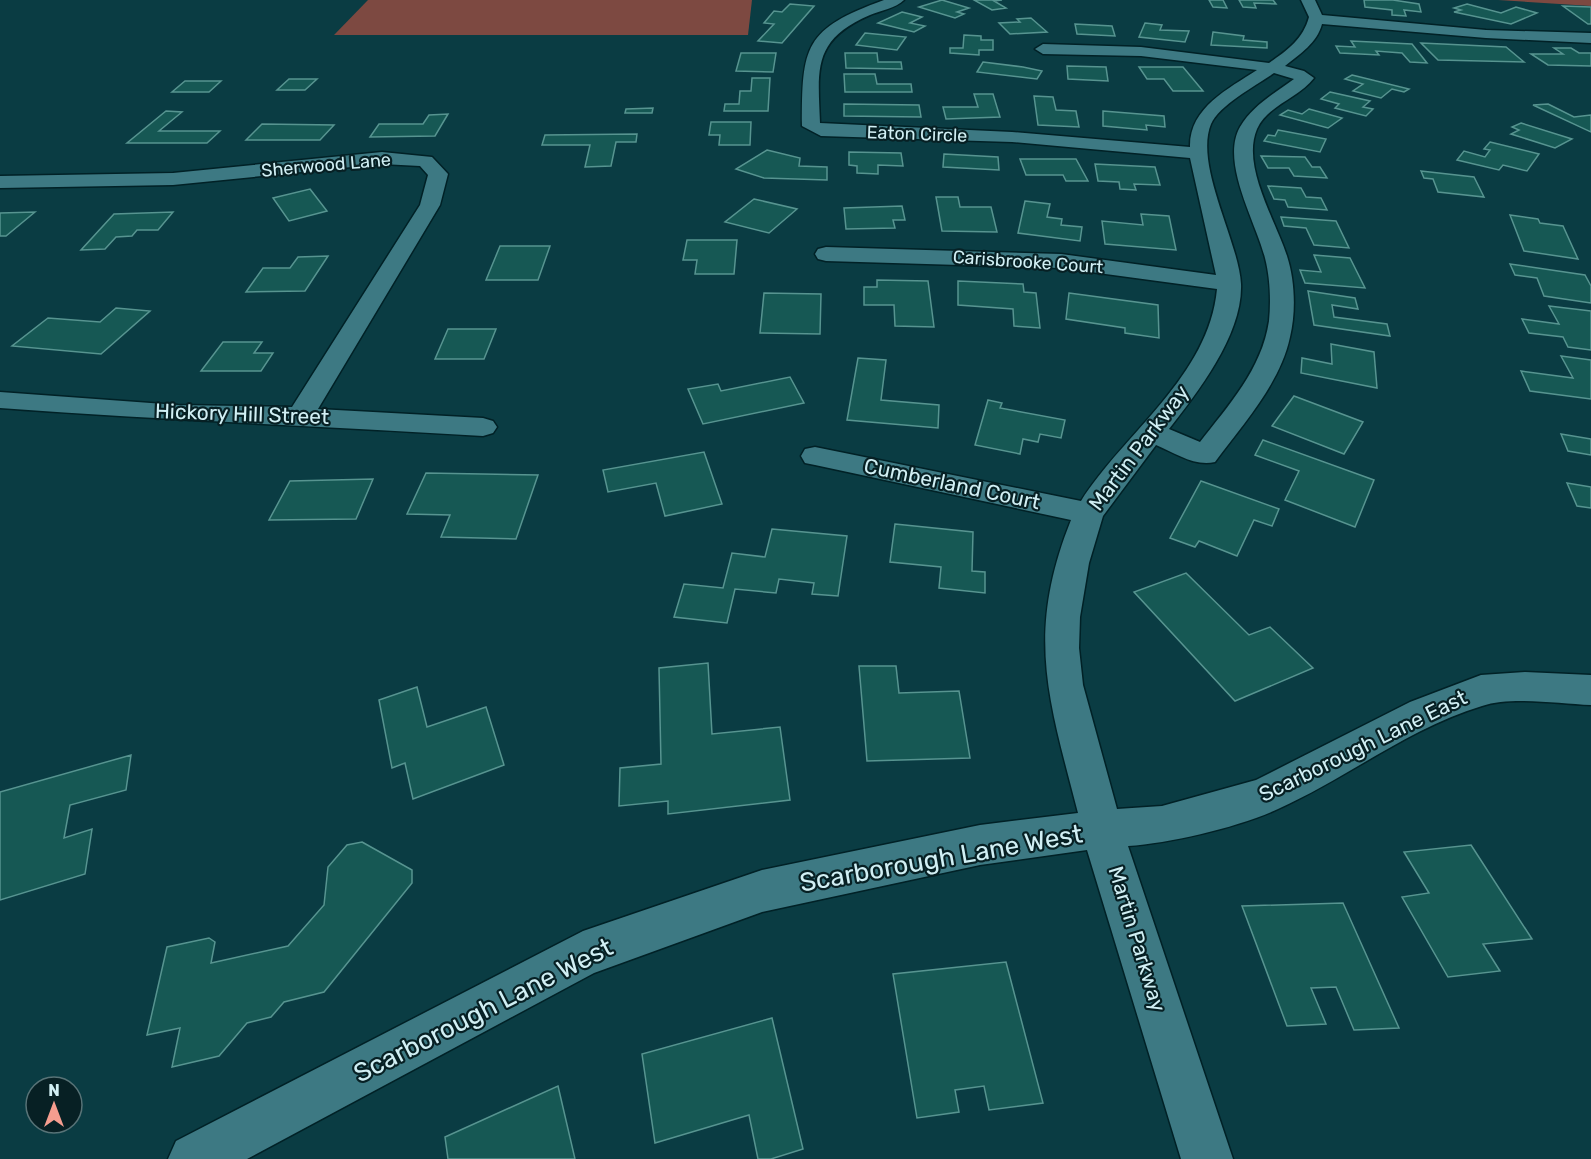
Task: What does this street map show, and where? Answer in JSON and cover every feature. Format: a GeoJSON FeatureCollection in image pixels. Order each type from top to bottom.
{"type":"FeatureCollection","features":[{"type":"Feature","properties":{"kind":"street","name":"Eaton Circle"},"geometry":{"type":"LineString","coordinates":[[897,0],[841,24],[816,50],[810,67],[811,126],[821,131],[1012,137],[1198,153]]}},
{"type":"Feature","properties":{"kind":"street","name":"Martin Parkway"},"geometry":{"type":"LineString","coordinates":[[1207,1159],[1102,829],[1072,716],[1061,648],[1070,571],[1089,513],[1207,359],[1223,320],[1230,285],[1198,153],[1202,123],[1223,99],[1305,45],[1316,32],[1313,10]]}},
{"type":"Feature","properties":{"kind":"street"},"geometry":{"type":"LineString","coordinates":[[1313,10],[1486,34],[1591,38]]}},
{"type":"Feature","properties":{"kind":"street"},"geometry":{"type":"LineString","coordinates":[[1043,50],[1099,48],[1148,50],[1269,68],[1306,78],[1263,110],[1247,130],[1244,151],[1247,174],[1276,259],[1281,320],[1269,366],[1205,455],[1150,432]]}},
{"type":"Feature","properties":{"kind":"street","name":"Sherwood Lane"},"geometry":{"type":"LineString","coordinates":[[0,182],[173,179],[382,158],[425,161],[433,166],[438,174],[430,205],[300,416]]}},
{"type":"Feature","properties":{"kind":"street","name":"Carisbrooke Court"},"geometry":{"type":"LineString","coordinates":[[826,254],[959,256],[1061,261],[1230,285]]}},
{"type":"Feature","properties":{"kind":"street","name":"Hickory Hill Street"},"geometry":{"type":"LineString","coordinates":[[0,400],[178,412],[300,416],[483,427]]}},
{"type":"Feature","properties":{"kind":"street","name":"Cumberland Court"},"geometry":{"type":"LineString","coordinates":[[815,456],[1089,513]]}},
{"type":"Feature","properties":{"kind":"street","name":"Scarborough Lane East"},"geometry":{"type":"LineString","coordinates":[[1102,829],[1162,825],[1264,796],[1423,713],[1481,690],[1525,687],[1591,690]]}},
{"type":"Feature","properties":{"kind":"street","name":"Scarborough Lane West"},"geometry":{"type":"LineString","coordinates":[[194,1159],[583,954],[762,891],[980,845],[1102,829]]}},
{"type":"Feature","properties":{"kind":"shaded area"},"geometry":{"type":"Polygon","coordinates":[[[368,0],[752,0],[748,35],[334,35],[368,0]]]}},
{"type":"Feature","properties":{"kind":"shaded area"},"geometry":{"type":"Polygon","coordinates":[[[1498,0],[1591,0],[1591,6],[1498,0]]]}},
{"type":"Feature","properties":{"kind":"building"},"geometry":{"type":"Polygon","coordinates":[[[942,0],[969,8],[957,12],[964,14],[955,18],[919,7],[942,0]]]}},
{"type":"Feature","properties":{"kind":"building"},"geometry":{"type":"Polygon","coordinates":[[[974,0],[1002,0],[994,1],[1006,8],[992,10],[974,0]]]}},
{"type":"Feature","properties":{"kind":"building"},"geometry":{"type":"Polygon","coordinates":[[[1209,0],[1223,0],[1227,8],[1213,7],[1209,0]]]}},
{"type":"Feature","properties":{"kind":"building"},"geometry":{"type":"Polygon","coordinates":[[[1239,0],[1273,0],[1276,4],[1254,3],[1256,8],[1243,7],[1239,0]]]}},
{"type":"Feature","properties":{"kind":"building"},"geometry":{"type":"Polygon","coordinates":[[[1364,0],[1393,0],[1419,4],[1421,12],[1404,10],[1406,16],[1392,15],[1392,10],[1365,7],[1364,0]]]}},
{"type":"Feature","properties":{"kind":"building"},"geometry":{"type":"Polygon","coordinates":[[[790,4],[814,6],[782,43],[758,41],[774,24],[764,23],[774,11],[782,12],[790,4]]]}},
{"type":"Feature","properties":{"kind":"building"},"geometry":{"type":"Polygon","coordinates":[[[1467,4],[1501,13],[1516,7],[1537,13],[1511,24],[1454,12],[1461,10],[1454,8],[1467,4]]]}},
{"type":"Feature","properties":{"kind":"building"},"geometry":{"type":"Polygon","coordinates":[[[1563,6],[1591,7],[1591,24],[1588,24],[1563,6]]]}},
{"type":"Feature","properties":{"kind":"building"},"geometry":{"type":"Polygon","coordinates":[[[902,12],[922,17],[910,23],[925,26],[914,32],[878,23],[902,12]]]}},
{"type":"Feature","properties":{"kind":"building"},"geometry":{"type":"Polygon","coordinates":[[[1031,18],[1047,32],[1010,34],[999,23],[1020,22],[1017,19],[1031,18]]]}},
{"type":"Feature","properties":{"kind":"building"},"geometry":{"type":"Polygon","coordinates":[[[1145,23],[1162,25],[1160,30],[1189,31],[1185,42],[1139,37],[1145,23]]]}},
{"type":"Feature","properties":{"kind":"building"},"geometry":{"type":"Polygon","coordinates":[[[1075,24],[1112,26],[1115,36],[1077,34],[1075,24]]]}},
{"type":"Feature","properties":{"kind":"building"},"geometry":{"type":"Polygon","coordinates":[[[1213,32],[1244,36],[1243,40],[1267,42],[1267,48],[1211,45],[1213,32]]]}},
{"type":"Feature","properties":{"kind":"building"},"geometry":{"type":"Polygon","coordinates":[[[865,33],[906,37],[897,50],[856,45],[865,33]]]}},
{"type":"Feature","properties":{"kind":"building"},"geometry":{"type":"Polygon","coordinates":[[[964,35],[981,36],[981,40],[993,40],[993,50],[979,50],[979,55],[950,53],[950,48],[963,48],[964,35]]]}},
{"type":"Feature","properties":{"kind":"building"},"geometry":{"type":"Polygon","coordinates":[[[1351,41],[1412,44],[1427,63],[1410,62],[1402,53],[1376,51],[1379,55],[1340,53],[1336,46],[1355,47],[1351,41]]]}},
{"type":"Feature","properties":{"kind":"building"},"geometry":{"type":"Polygon","coordinates":[[[1421,43],[1506,47],[1524,62],[1438,60],[1421,43]]]}},
{"type":"Feature","properties":{"kind":"building"},"geometry":{"type":"Polygon","coordinates":[[[1554,48],[1571,48],[1579,53],[1591,53],[1591,66],[1548,65],[1531,54],[1563,54],[1554,48]]]}},
{"type":"Feature","properties":{"kind":"building"},"geometry":{"type":"Polygon","coordinates":[[[741,53],[776,53],[773,72],[736,71],[741,53]]]}},
{"type":"Feature","properties":{"kind":"building"},"geometry":{"type":"Polygon","coordinates":[[[845,53],[877,53],[878,62],[901,62],[902,69],[846,68],[845,53]]]}},
{"type":"Feature","properties":{"kind":"building"},"geometry":{"type":"Polygon","coordinates":[[[983,62],[1042,71],[1037,79],[977,72],[983,62]]]}},
{"type":"Feature","properties":{"kind":"building"},"geometry":{"type":"Polygon","coordinates":[[[1067,66],[1106,67],[1108,81],[1068,79],[1067,66]]]}},
{"type":"Feature","properties":{"kind":"building"},"geometry":{"type":"Polygon","coordinates":[[[1139,67],[1183,67],[1203,91],[1173,91],[1164,79],[1147,79],[1139,67]]]}},
{"type":"Feature","properties":{"kind":"building"},"geometry":{"type":"Polygon","coordinates":[[[844,74],[875,74],[877,84],[911,84],[912,92],[845,92],[844,74]]]}},
{"type":"Feature","properties":{"kind":"building"},"geometry":{"type":"Polygon","coordinates":[[[1352,75],[1409,89],[1404,92],[1392,89],[1381,98],[1353,91],[1363,84],[1345,79],[1352,75]]]}},
{"type":"Feature","properties":{"kind":"building"},"geometry":{"type":"Polygon","coordinates":[[[752,78],[770,78],[768,111],[724,111],[725,104],[739,104],[740,91],[751,91],[752,78]]]}},
{"type":"Feature","properties":{"kind":"building"},"geometry":{"type":"Polygon","coordinates":[[[289,79],[317,79],[305,90],[277,90],[289,79]]]}},
{"type":"Feature","properties":{"kind":"building"},"geometry":{"type":"Polygon","coordinates":[[[185,81],[221,81],[209,92],[172,92],[185,81]]]}},
{"type":"Feature","properties":{"kind":"building"},"geometry":{"type":"Polygon","coordinates":[[[1330,92],[1370,101],[1363,107],[1373,109],[1366,116],[1335,108],[1339,104],[1321,99],[1330,92]]]}},
{"type":"Feature","properties":{"kind":"building"},"geometry":{"type":"Polygon","coordinates":[[[974,94],[993,94],[1000,117],[946,119],[943,107],[978,107],[974,94]]]}},
{"type":"Feature","properties":{"kind":"building"},"geometry":{"type":"Polygon","coordinates":[[[1034,96],[1053,97],[1056,110],[1076,111],[1079,127],[1038,125],[1034,96]]]}},
{"type":"Feature","properties":{"kind":"building"},"geometry":{"type":"Polygon","coordinates":[[[844,104],[919,105],[921,117],[844,116],[844,104]]]}},
{"type":"Feature","properties":{"kind":"building"},"geometry":{"type":"Polygon","coordinates":[[[1548,104],[1574,117],[1591,115],[1591,132],[1533,105],[1548,104]]]}},
{"type":"Feature","properties":{"kind":"building"},"geometry":{"type":"Polygon","coordinates":[[[653,108],[652,113],[625,113],[626,109],[653,108]]]}},
{"type":"Feature","properties":{"kind":"building"},"geometry":{"type":"Polygon","coordinates":[[[1309,109],[1342,118],[1328,128],[1280,115],[1288,110],[1302,114],[1309,109]]]}},
{"type":"Feature","properties":{"kind":"building"},"geometry":{"type":"Polygon","coordinates":[[[166,111],[182,112],[159,131],[220,131],[207,143],[127,143],[166,111]]]}},
{"type":"Feature","properties":{"kind":"building"},"geometry":{"type":"Polygon","coordinates":[[[1103,111],[1164,116],[1165,127],[1146,125],[1147,130],[1103,126],[1103,111]]]}},
{"type":"Feature","properties":{"kind":"building"},"geometry":{"type":"Polygon","coordinates":[[[448,114],[435,136],[370,137],[379,124],[423,124],[429,115],[448,114]]]}},
{"type":"Feature","properties":{"kind":"building"},"geometry":{"type":"Polygon","coordinates":[[[711,122],[751,122],[750,145],[719,145],[720,135],[709,135],[711,122]]]}},
{"type":"Feature","properties":{"kind":"building"},"geometry":{"type":"Polygon","coordinates":[[[1521,123],[1572,139],[1555,148],[1511,134],[1519,130],[1512,127],[1521,123]]]}},
{"type":"Feature","properties":{"kind":"building"},"geometry":{"type":"Polygon","coordinates":[[[262,124],[334,125],[320,140],[246,140],[262,124]]]}},
{"type":"Feature","properties":{"kind":"building"},"geometry":{"type":"Polygon","coordinates":[[[1278,130],[1326,139],[1320,152],[1264,141],[1268,135],[1275,136],[1278,130]]]}},
{"type":"Feature","properties":{"kind":"building"},"geometry":{"type":"Polygon","coordinates":[[[637,134],[636,142],[616,142],[611,166],[585,167],[590,145],[542,145],[545,135],[637,134]]]}},
{"type":"Feature","properties":{"kind":"building"},"geometry":{"type":"Polygon","coordinates":[[[1490,142],[1539,154],[1527,171],[1503,165],[1499,170],[1457,160],[1464,151],[1485,157],[1490,150],[1484,149],[1490,142]]]}},
{"type":"Feature","properties":{"kind":"building"},"geometry":{"type":"Polygon","coordinates":[[[767,150],[800,158],[799,166],[827,167],[827,180],[764,178],[736,169],[767,150]]]}},
{"type":"Feature","properties":{"kind":"building"},"geometry":{"type":"Polygon","coordinates":[[[849,152],[901,153],[903,166],[878,165],[878,174],[857,173],[857,166],[849,165],[849,152]]]}},
{"type":"Feature","properties":{"kind":"building"},"geometry":{"type":"Polygon","coordinates":[[[944,154],[998,157],[999,170],[943,167],[944,154]]]}},
{"type":"Feature","properties":{"kind":"building"},"geometry":{"type":"Polygon","coordinates":[[[1261,156],[1305,157],[1312,167],[1320,167],[1327,178],[1294,176],[1289,168],[1268,168],[1261,156]]]}},
{"type":"Feature","properties":{"kind":"building"},"geometry":{"type":"Polygon","coordinates":[[[1020,159],[1076,159],[1088,181],[1066,181],[1063,175],[1026,175],[1020,159]]]}},
{"type":"Feature","properties":{"kind":"building"},"geometry":{"type":"Polygon","coordinates":[[[1095,164],[1155,167],[1160,185],[1134,184],[1136,190],[1120,189],[1119,182],[1098,181],[1095,164]]]}},
{"type":"Feature","properties":{"kind":"building"},"geometry":{"type":"Polygon","coordinates":[[[1421,171],[1474,177],[1484,197],[1438,192],[1433,179],[1424,178],[1421,171]]]}},
{"type":"Feature","properties":{"kind":"building"},"geometry":{"type":"Polygon","coordinates":[[[1268,186],[1301,188],[1306,197],[1321,198],[1327,210],[1288,207],[1285,200],[1274,199],[1268,186]]]}},
{"type":"Feature","properties":{"kind":"building"},"geometry":{"type":"Polygon","coordinates":[[[310,189],[327,211],[289,221],[273,198],[310,189]]]}},
{"type":"Feature","properties":{"kind":"building"},"geometry":{"type":"Polygon","coordinates":[[[936,197],[958,197],[960,207],[991,207],[997,232],[942,231],[936,197]]]}},
{"type":"Feature","properties":{"kind":"building"},"geometry":{"type":"Polygon","coordinates":[[[754,199],[797,209],[769,233],[725,222],[754,199]]]}},
{"type":"Feature","properties":{"kind":"building"},"geometry":{"type":"Polygon","coordinates":[[[1025,201],[1050,204],[1047,217],[1062,219],[1061,225],[1082,227],[1080,241],[1018,233],[1025,201]]]}},
{"type":"Feature","properties":{"kind":"building"},"geometry":{"type":"Polygon","coordinates":[[[902,206],[905,220],[893,220],[895,228],[846,229],[844,208],[902,206]]]}},
{"type":"Feature","properties":{"kind":"building"},"geometry":{"type":"Polygon","coordinates":[[[35,212],[6,236],[0,236],[0,213],[35,212]]]}},
{"type":"Feature","properties":{"kind":"building"},"geometry":{"type":"Polygon","coordinates":[[[173,212],[158,230],[137,230],[132,236],[116,237],[105,249],[81,250],[114,214],[173,212]]]}},
{"type":"Feature","properties":{"kind":"building"},"geometry":{"type":"Polygon","coordinates":[[[1141,214],[1169,216],[1176,250],[1105,244],[1102,221],[1143,225],[1141,214]]]}},
{"type":"Feature","properties":{"kind":"building"},"geometry":{"type":"Polygon","coordinates":[[[1510,215],[1563,226],[1578,259],[1524,251],[1510,215]]]}},
{"type":"Feature","properties":{"kind":"building"},"geometry":{"type":"Polygon","coordinates":[[[1281,217],[1336,221],[1349,248],[1314,245],[1306,228],[1284,226],[1281,217]]]}},
{"type":"Feature","properties":{"kind":"building"},"geometry":{"type":"Polygon","coordinates":[[[687,240],[737,240],[734,274],[695,274],[697,260],[683,260],[687,240]]]}},
{"type":"Feature","properties":{"kind":"building"},"geometry":{"type":"Polygon","coordinates":[[[500,246],[550,246],[538,280],[486,280],[500,246]]]}},
{"type":"Feature","properties":{"kind":"building"},"geometry":{"type":"Polygon","coordinates":[[[1314,255],[1350,258],[1365,288],[1305,283],[1300,270],[1321,272],[1314,255]]]}},
{"type":"Feature","properties":{"kind":"building"},"geometry":{"type":"Polygon","coordinates":[[[328,256],[305,291],[246,292],[263,268],[290,268],[298,257],[328,256]]]}},
{"type":"Feature","properties":{"kind":"building"},"geometry":{"type":"Polygon","coordinates":[[[1510,264],[1585,275],[1591,286],[1591,303],[1544,296],[1537,278],[1515,275],[1510,264]]]}},
{"type":"Feature","properties":{"kind":"building"},"geometry":{"type":"Polygon","coordinates":[[[877,280],[928,281],[934,327],[895,326],[894,305],[864,305],[864,287],[877,287],[877,280]]]}},
{"type":"Feature","properties":{"kind":"building"},"geometry":{"type":"Polygon","coordinates":[[[958,281],[1023,284],[1024,292],[1036,293],[1040,328],[1014,326],[1013,309],[958,305],[958,281]]]}},
{"type":"Feature","properties":{"kind":"building"},"geometry":{"type":"Polygon","coordinates":[[[1308,291],[1355,298],[1358,309],[1332,305],[1334,317],[1387,324],[1390,336],[1314,325],[1308,291]]]}},
{"type":"Feature","properties":{"kind":"building"},"geometry":{"type":"Polygon","coordinates":[[[764,293],[821,294],[820,334],[760,333],[764,293]]]}},
{"type":"Feature","properties":{"kind":"building"},"geometry":{"type":"Polygon","coordinates":[[[1069,293],[1158,305],[1159,338],[1125,333],[1125,328],[1066,319],[1069,293]]]}},
{"type":"Feature","properties":{"kind":"building"},"geometry":{"type":"Polygon","coordinates":[[[1549,306],[1591,311],[1591,350],[1568,347],[1563,337],[1529,333],[1522,319],[1559,324],[1549,306]]]}},
{"type":"Feature","properties":{"kind":"building"},"geometry":{"type":"Polygon","coordinates":[[[116,308],[150,311],[101,354],[12,346],[48,318],[100,322],[116,308]]]}},
{"type":"Feature","properties":{"kind":"building"},"geometry":{"type":"Polygon","coordinates":[[[448,329],[496,329],[484,359],[435,359],[448,329]]]}},
{"type":"Feature","properties":{"kind":"building"},"geometry":{"type":"Polygon","coordinates":[[[223,342],[262,342],[254,353],[273,353],[261,371],[201,371],[223,342]]]}},
{"type":"Feature","properties":{"kind":"building"},"geometry":{"type":"Polygon","coordinates":[[[1331,344],[1374,352],[1377,388],[1301,373],[1302,358],[1332,364],[1331,344]]]}},
{"type":"Feature","properties":{"kind":"building"},"geometry":{"type":"Polygon","coordinates":[[[1561,356],[1591,360],[1591,399],[1530,391],[1521,371],[1573,378],[1561,356]]]}},
{"type":"Feature","properties":{"kind":"building"},"geometry":{"type":"Polygon","coordinates":[[[858,358],[886,360],[881,400],[939,405],[938,428],[847,420],[858,358]]]}},
{"type":"Feature","properties":{"kind":"building"},"geometry":{"type":"Polygon","coordinates":[[[790,377],[804,403],[703,424],[688,389],[718,384],[721,391],[790,377]]]}},
{"type":"Feature","properties":{"kind":"building"},"geometry":{"type":"Polygon","coordinates":[[[1294,396],[1363,422],[1344,454],[1272,426],[1294,396]]]}},
{"type":"Feature","properties":{"kind":"building"},"geometry":{"type":"Polygon","coordinates":[[[988,400],[1002,403],[1000,408],[1065,420],[1061,438],[1040,434],[1038,442],[1023,439],[1020,454],[975,445],[988,400]]]}},
{"type":"Feature","properties":{"kind":"building"},"geometry":{"type":"Polygon","coordinates":[[[1561,434],[1591,439],[1591,455],[1568,451],[1561,434]]]}},
{"type":"Feature","properties":{"kind":"building"},"geometry":{"type":"Polygon","coordinates":[[[1263,440],[1374,480],[1355,527],[1285,500],[1299,471],[1255,455],[1263,440]]]}},
{"type":"Feature","properties":{"kind":"building"},"geometry":{"type":"Polygon","coordinates":[[[704,452],[722,504],[665,516],[656,483],[608,492],[603,470],[704,452]]]}},
{"type":"Feature","properties":{"kind":"building"},"geometry":{"type":"Polygon","coordinates":[[[426,473],[538,475],[516,539],[441,537],[450,515],[407,514],[426,473]]]}},
{"type":"Feature","properties":{"kind":"building"},"geometry":{"type":"Polygon","coordinates":[[[373,479],[356,519],[269,520],[290,481],[373,479]]]}},
{"type":"Feature","properties":{"kind":"building"},"geometry":{"type":"Polygon","coordinates":[[[1201,481],[1279,509],[1272,526],[1254,520],[1237,556],[1199,541],[1195,547],[1170,538],[1201,481]]]}},
{"type":"Feature","properties":{"kind":"building"},"geometry":{"type":"Polygon","coordinates":[[[1567,483],[1591,487],[1591,508],[1577,506],[1567,483]]]}},
{"type":"Feature","properties":{"kind":"building"},"geometry":{"type":"Polygon","coordinates":[[[895,524],[973,532],[972,571],[985,572],[985,593],[939,588],[941,567],[890,562],[895,524]]]}},
{"type":"Feature","properties":{"kind":"building"},"geometry":{"type":"Polygon","coordinates":[[[772,529],[847,536],[838,596],[812,594],[814,583],[779,579],[776,593],[735,589],[727,623],[674,617],[684,584],[723,588],[732,553],[765,557],[772,529]]]}},
{"type":"Feature","properties":{"kind":"building"},"geometry":{"type":"Polygon","coordinates":[[[1186,573],[1249,635],[1270,627],[1313,668],[1235,701],[1134,592],[1186,573]]]}},
{"type":"Feature","properties":{"kind":"building"},"geometry":{"type":"Polygon","coordinates":[[[708,663],[712,734],[780,727],[790,800],[668,814],[668,801],[619,806],[620,768],[661,764],[659,668],[708,663]]]}},
{"type":"Feature","properties":{"kind":"building"},"geometry":{"type":"Polygon","coordinates":[[[859,666],[896,666],[899,693],[959,691],[970,758],[867,761],[859,666]]]}},
{"type":"Feature","properties":{"kind":"building"},"geometry":{"type":"Polygon","coordinates":[[[417,687],[427,727],[486,707],[504,765],[413,799],[405,763],[392,768],[379,700],[417,687]]]}},
{"type":"Feature","properties":{"kind":"building"},"geometry":{"type":"Polygon","coordinates":[[[131,755],[126,790],[70,805],[64,838],[92,829],[85,874],[0,900],[0,792],[131,755]]]}},
{"type":"Feature","properties":{"kind":"building"},"geometry":{"type":"Polygon","coordinates":[[[362,842],[412,870],[412,883],[324,992],[284,1002],[271,1017],[247,1023],[219,1056],[172,1067],[180,1028],[147,1035],[167,947],[209,938],[215,942],[211,963],[288,946],[324,905],[328,867],[347,845],[362,842]]]}},
{"type":"Feature","properties":{"kind":"building"},"geometry":{"type":"Polygon","coordinates":[[[1471,845],[1532,939],[1483,944],[1500,971],[1448,977],[1402,897],[1429,893],[1404,852],[1471,845]]]}},
{"type":"Feature","properties":{"kind":"building"},"geometry":{"type":"Polygon","coordinates":[[[1343,903],[1399,1028],[1354,1030],[1336,987],[1311,988],[1326,1024],[1287,1026],[1242,906],[1343,903]]]}},
{"type":"Feature","properties":{"kind":"building"},"geometry":{"type":"Polygon","coordinates":[[[1006,962],[1043,1103],[989,1110],[984,1086],[955,1090],[959,1112],[917,1118],[893,974],[1006,962]]]}},
{"type":"Feature","properties":{"kind":"building"},"geometry":{"type":"Polygon","coordinates":[[[772,1018],[803,1149],[771,1159],[758,1159],[749,1115],[655,1143],[642,1054],[772,1018]]]}},
{"type":"Feature","properties":{"kind":"building"},"geometry":{"type":"Polygon","coordinates":[[[558,1086],[575,1159],[448,1159],[445,1137],[558,1086]]]}}]}
